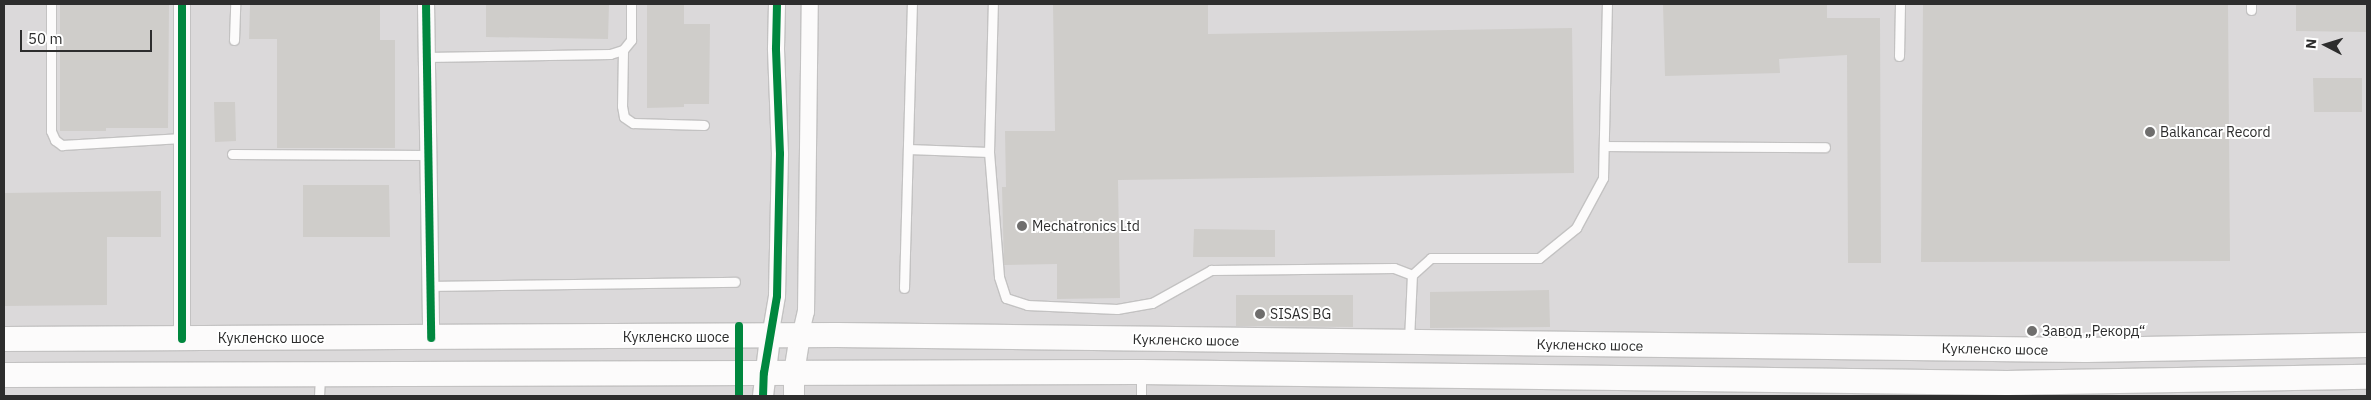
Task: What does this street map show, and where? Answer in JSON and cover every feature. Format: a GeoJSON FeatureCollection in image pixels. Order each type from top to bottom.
{"type":"FeatureCollection","features":[{"type":"Feature","properties":{"kind":"main road","name":"Кукленско шосе"},"geometry":{"type":"LineString","coordinates":[[4,339],[770,337],[837,335],[2076,350],[2367,345]]}},
{"type":"Feature","properties":{"kind":"main road"},"geometry":{"type":"LineString","coordinates":[[4,375],[320,385],[764,373],[1141,372],[2008,390],[2367,377]]}},
{"type":"Feature","properties":{"kind":"street"},"geometry":{"type":"LineString","coordinates":[[182,4],[182,339]]}},
{"type":"Feature","properties":{"kind":"street"},"geometry":{"type":"LineString","coordinates":[[426,4],[431,338]]}},
{"type":"Feature","properties":{"kind":"street"},"geometry":{"type":"LineString","coordinates":[[763,396],[764,373],[777,296],[779,202],[777,4]]}},
{"type":"Feature","properties":{"kind":"street"},"geometry":{"type":"LineString","coordinates":[[794,396],[794,373],[806,312],[810,4]]}},
{"type":"Feature","properties":{"kind":"lane"},"geometry":{"type":"LineString","coordinates":[[51,4],[50,132],[54,140],[62,146],[182,138]]}},
{"type":"Feature","properties":{"kind":"lane"},"geometry":{"type":"LineString","coordinates":[[234,40],[235,4]]}},
{"type":"Feature","properties":{"kind":"lane"},"geometry":{"type":"LineString","coordinates":[[426,56],[610,54],[623,50],[631,40],[631,4]]}},
{"type":"Feature","properties":{"kind":"lane"},"geometry":{"type":"LineString","coordinates":[[904,288],[912,4]]}},
{"type":"Feature","properties":{"kind":"lane"},"geometry":{"type":"LineString","coordinates":[[993,4],[989,152],[999,277],[1006,298],[1027,305],[1117,310],[1152,303],[1211,270],[1394,268],[1412,274]]}},
{"type":"Feature","properties":{"kind":"lane"},"geometry":{"type":"LineString","coordinates":[[1409,343],[1412,274],[1431,258],[1539,258],[1576,228],[1603,178],[1607,4]]}},
{"type":"Feature","properties":{"kind":"lane"},"geometry":{"type":"LineString","coordinates":[[1899,56],[1900,4]]}},
{"type":"Feature","properties":{"kind":"lane"},"geometry":{"type":"LineString","coordinates":[[623,50],[622,106],[624,117],[633,123],[704,125]]}},
{"type":"Feature","properties":{"kind":"lane"},"geometry":{"type":"LineString","coordinates":[[1604,146],[1825,147]]}},
{"type":"Feature","properties":{"kind":"lane"},"geometry":{"type":"LineString","coordinates":[[908,150],[989,152]]}},
{"type":"Feature","properties":{"kind":"lane"},"geometry":{"type":"LineString","coordinates":[[232,154],[427,155]]}},
{"type":"Feature","properties":{"kind":"lane"},"geometry":{"type":"LineString","coordinates":[[431,286],[735,282]]}},
{"type":"Feature","properties":{"kind":"lane"},"geometry":{"type":"LineString","coordinates":[[1141,372],[1141,396]]}},
{"type":"Feature","properties":{"kind":"shaded area"},"geometry":{"type":"Polygon","coordinates":[[[4,4],[2367,4],[2367,396],[4,396],[4,4]]]}},
{"type":"Feature","properties":{"kind":"building"},"geometry":{"type":"Polygon","coordinates":[[[60,4],[169,4],[168,128],[106,128],[106,131],[60,131],[60,4]]]}},
{"type":"Feature","properties":{"kind":"building"},"geometry":{"type":"Polygon","coordinates":[[[380,4],[380,40],[395,40],[395,148],[277,148],[277,39],[249,39],[250,5],[380,4]]]}},
{"type":"Feature","properties":{"kind":"building"},"geometry":{"type":"Polygon","coordinates":[[[486,4],[609,4],[608,39],[486,37],[486,4]]]}},
{"type":"Feature","properties":{"kind":"building"},"geometry":{"type":"Polygon","coordinates":[[[647,4],[684,4],[684,24],[710,24],[709,104],[684,104],[684,107],[647,108],[647,4]]]}},
{"type":"Feature","properties":{"kind":"building"},"geometry":{"type":"Polygon","coordinates":[[[1053,4],[1208,4],[1208,34],[1572,28],[1574,173],[1118,180],[1120,298],[1057,299],[1057,264],[1004,265],[1002,187],[1006,187],[1005,131],[1055,131],[1053,4]]]}},
{"type":"Feature","properties":{"kind":"building"},"geometry":{"type":"Polygon","coordinates":[[[1663,4],[1827,4],[1827,18],[1880,18],[1881,263],[1848,263],[1847,55],[1779,59],[1780,73],[1665,76],[1663,4]]]}},
{"type":"Feature","properties":{"kind":"building"},"geometry":{"type":"Polygon","coordinates":[[[1923,4],[2228,4],[2230,261],[1921,262],[1923,4]]]}},
{"type":"Feature","properties":{"kind":"building"},"geometry":{"type":"Polygon","coordinates":[[[2296,4],[2367,4],[2367,32],[2296,31],[2296,4]]]}},
{"type":"Feature","properties":{"kind":"building"},"geometry":{"type":"Polygon","coordinates":[[[2313,78],[2362,78],[2362,112],[2314,112],[2313,78]]]}},
{"type":"Feature","properties":{"kind":"building"},"geometry":{"type":"Polygon","coordinates":[[[214,102],[235,102],[236,141],[215,142],[214,102]]]}},
{"type":"Feature","properties":{"kind":"building"},"geometry":{"type":"Polygon","coordinates":[[[303,185],[389,185],[390,237],[303,237],[303,185]]]}},
{"type":"Feature","properties":{"kind":"building"},"geometry":{"type":"Polygon","coordinates":[[[161,191],[161,237],[107,237],[107,305],[4,306],[4,193],[161,191]]]}},
{"type":"Feature","properties":{"kind":"building"},"geometry":{"type":"Polygon","coordinates":[[[1194,229],[1275,230],[1275,257],[1193,257],[1194,229]]]}},
{"type":"Feature","properties":{"kind":"building"},"geometry":{"type":"Polygon","coordinates":[[[1549,290],[1550,327],[1430,328],[1430,292],[1549,290]]]}},
{"type":"Feature","properties":{"kind":"building"},"geometry":{"type":"Polygon","coordinates":[[[1236,295],[1353,295],[1353,327],[1236,326],[1236,295]]]}},
{"type":"Feature","properties":{"kind":"cycle path"},"geometry":{"type":"LineString","coordinates":[[182,4],[182,339]]}},
{"type":"Feature","properties":{"kind":"cycle path"},"geometry":{"type":"LineString","coordinates":[[426,4],[431,338]]}},
{"type":"Feature","properties":{"kind":"cycle path"},"geometry":{"type":"LineString","coordinates":[[763,396],[764,373],[777,296],[780,154],[776,48],[777,4]]}},
{"type":"Feature","properties":{"kind":"cycle path"},"geometry":{"type":"LineString","coordinates":[[739,326],[739,396]]}},
{"type":"Feature","properties":{"kind":"place","name":"Balkancar Record"},"geometry":{"type":"Point","coordinates":[2150,132]}},
{"type":"Feature","properties":{"kind":"place","name":"Mechatronics Ltd"},"geometry":{"type":"Point","coordinates":[1022,226]}},
{"type":"Feature","properties":{"kind":"place","name":"SISAS BG"},"geometry":{"type":"Point","coordinates":[1260,314]}},
{"type":"Feature","properties":{"kind":"place","name":"Завод „Рекорд“"},"geometry":{"type":"Point","coordinates":[2032,331]}}]}
